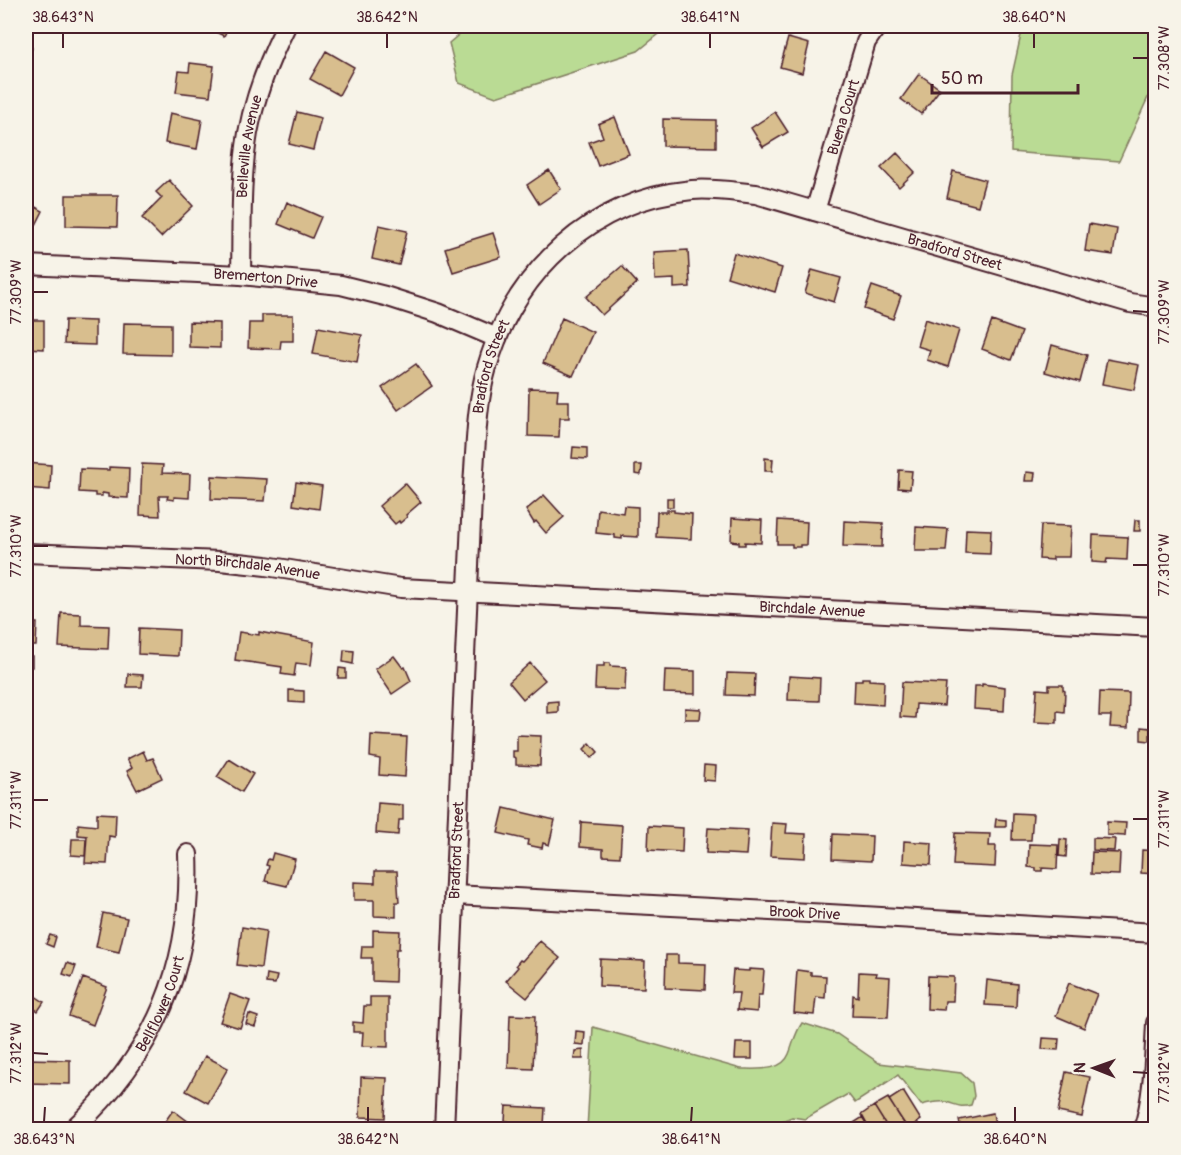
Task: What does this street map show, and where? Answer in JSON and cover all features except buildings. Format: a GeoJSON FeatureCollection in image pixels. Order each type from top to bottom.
{"type":"FeatureCollection","features":[{"type":"Feature","properties":{"kind":"street","name":"Belleville Avenue"},"geometry":{"type":"LineString","coordinates":[[241,275],[243,175],[248,134],[255,102],[272,55],[286,26]]}},
{"type":"Feature","properties":{"kind":"street","name":"Buena Court"},"geometry":{"type":"LineString","coordinates":[[815,211],[866,42],[877,26]]}},
{"type":"Feature","properties":{"kind":"street","name":"Bradford Street"},"geometry":{"type":"LineString","coordinates":[[444,1130],[472,498],[480,401],[487,368],[497,338],[521,293],[545,262],[574,235],[602,217],[625,206],[661,195],[693,190],[718,190],[756,194],[1130,303],[1155,308]]}},
{"type":"Feature","properties":{"kind":"street","name":"Bremerton Drive"},"geometry":{"type":"LineString","coordinates":[[26,265],[241,275],[341,285],[438,313],[497,338]]}},
{"type":"Feature","properties":{"kind":"street","name":"North Birchdale Avenue"},"geometry":{"type":"LineString","coordinates":[[26,553],[220,561],[266,566],[401,588],[468,592]]}},
{"type":"Feature","properties":{"kind":"street","name":"Birchdale Avenue"},"geometry":{"type":"LineString","coordinates":[[468,592],[1155,627]]}},
{"type":"Feature","properties":{"kind":"street","name":"Bellflower Court"},"geometry":{"type":"LineString","coordinates":[[72,1130],[117,1084],[140,1050],[173,983],[183,944],[188,911],[189,854]]}},
{"type":"Feature","properties":{"kind":"street","name":"Brook Drive"},"geometry":{"type":"LineString","coordinates":[[454,896],[1155,933]]}},
{"type":"Feature","properties":{"kind":"street"},"geometry":{"type":"LineString","coordinates":[[1143,1130],[1153,1081],[1155,1023]]}},
{"type":"Feature","properties":{"kind":"green space"},"geometry":{"type":"Polygon","coordinates":[[[469,26],[669,26],[638,51],[496,97],[459,83],[449,43],[469,26]]]}},
{"type":"Feature","properties":{"kind":"green space"},"geometry":{"type":"Polygon","coordinates":[[[1023,26],[1155,26],[1155,82],[1119,161],[1011,152],[1012,75],[1023,26]]]}},
{"type":"Feature","properties":{"kind":"green space"},"geometry":{"type":"Polygon","coordinates":[[[802,1023],[837,1034],[879,1063],[961,1073],[972,1083],[974,1096],[971,1105],[933,1102],[921,1105],[898,1075],[855,1103],[848,1094],[805,1119],[792,1117],[766,1129],[587,1129],[593,1027],[741,1069],[754,1069],[775,1067],[786,1060],[802,1023]]]}}]}
